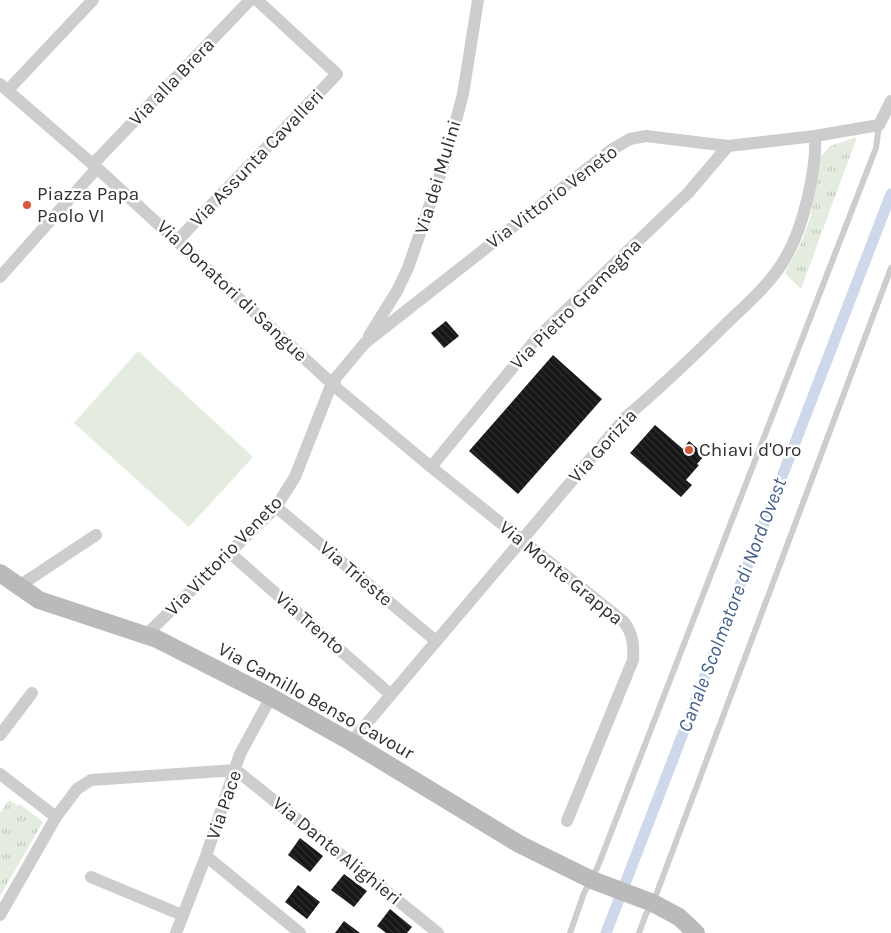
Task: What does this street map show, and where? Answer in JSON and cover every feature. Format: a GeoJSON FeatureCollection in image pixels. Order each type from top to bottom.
{"type":"FeatureCollection","features":[{"type":"Feature","properties":{"kind":"street"},"geometry":{"type":"LineString","coordinates":[[4,87],[93,0]]}},
{"type":"Feature","properties":{"kind":"street","name":"Via alla Brera"},"geometry":{"type":"LineString","coordinates":[[0,277],[95,166],[250,0]]}},
{"type":"Feature","properties":{"kind":"street","name":"Via Assunta Cavalleri"},"geometry":{"type":"LineString","coordinates":[[177,241],[337,74],[257,0]]}},
{"type":"Feature","properties":{"kind":"street","name":"Via dei Mulini"},"geometry":{"type":"LineString","coordinates":[[365,343],[397,291],[408,268],[447,155],[463,94],[478,0]]}},
{"type":"Feature","properties":{"kind":"street","name":"Via Donatori di Sangue"},"geometry":{"type":"LineString","coordinates":[[4,87],[95,166],[332,384]]}},
{"type":"Feature","properties":{"kind":"street"},"geometry":{"type":"LineString","coordinates":[[879,125],[891,101]]}},
{"type":"Feature","properties":{"kind":"street","name":"Via Vittorio Veneto"},"geometry":{"type":"LineString","coordinates":[[145,636],[276,507],[295,477],[332,384],[365,343],[611,150],[630,139],[646,136],[728,146],[815,136],[879,125]]}},
{"type":"Feature","properties":{"kind":"street","name":"Via Gorizia"},"geometry":{"type":"LineString","coordinates":[[351,742],[625,418],[671,379],[764,287],[786,257],[797,231],[805,206],[816,152],[815,136]]}},
{"type":"Feature","properties":{"kind":"street","name":"Via Pietro Gramegna"},"geometry":{"type":"LineString","coordinates":[[430,467],[537,338],[688,193],[728,146]]}},
{"type":"Feature","properties":{"kind":"street","name":"Via Monte Grappa"},"geometry":{"type":"LineString","coordinates":[[332,384],[430,467],[624,622],[630,630],[633,639],[633,660],[567,821]]}},
{"type":"Feature","properties":{"kind":"street","name":"Via Trieste"},"geometry":{"type":"LineString","coordinates":[[276,507],[436,641]]}},
{"type":"Feature","properties":{"kind":"street"},"geometry":{"type":"LineString","coordinates":[[19,586],[96,535]]}},
{"type":"Feature","properties":{"kind":"street","name":"Via Trento"},"geometry":{"type":"LineString","coordinates":[[230,553],[390,694]]}},
{"type":"Feature","properties":{"kind":"street","name":"Via Camillo Benso Cavour"},"geometry":{"type":"LineString","coordinates":[[0,573],[39,600],[157,639],[271,697],[351,742],[519,844],[591,879],[649,901],[678,917],[696,933]]}},
{"type":"Feature","properties":{"kind":"street"},"geometry":{"type":"LineString","coordinates":[[0,735],[32,692]]}},
{"type":"Feature","properties":{"kind":"street","name":"Via Pace"},"geometry":{"type":"LineString","coordinates":[[176,933],[206,856],[240,754],[271,697]]}},
{"type":"Feature","properties":{"kind":"street"},"geometry":{"type":"LineString","coordinates":[[0,915],[56,817],[77,789],[91,780],[236,770]]}},
{"type":"Feature","properties":{"kind":"street","name":"Via Dante Alighieri"},"geometry":{"type":"LineString","coordinates":[[236,770],[438,933]]}},
{"type":"Feature","properties":{"kind":"street"},"geometry":{"type":"LineString","coordinates":[[0,774],[56,817]]}},
{"type":"Feature","properties":{"kind":"street"},"geometry":{"type":"LineString","coordinates":[[206,856],[300,933]]}},
{"type":"Feature","properties":{"kind":"street"},"geometry":{"type":"LineString","coordinates":[[91,877],[182,915]]}},
{"type":"Feature","properties":{"kind":"lane"},"geometry":{"type":"LineString","coordinates":[[570,933],[876,148],[879,125]]}},
{"type":"Feature","properties":{"kind":"lane"},"geometry":{"type":"LineString","coordinates":[[639,933],[649,901],[891,268]]}},
{"type":"Feature","properties":{"kind":"green space"},"geometry":{"type":"Polygon","coordinates":[[[857,137],[801,289],[785,273],[802,241],[811,215],[819,159],[830,146],[857,137]]]}},
{"type":"Feature","properties":{"kind":"green space"},"geometry":{"type":"Polygon","coordinates":[[[138,351],[253,457],[189,527],[74,423],[138,351]]]}},
{"type":"Feature","properties":{"kind":"green space"},"geometry":{"type":"Polygon","coordinates":[[[9,800],[18,806],[20,804],[43,822],[0,896],[0,813],[9,800]]]}},
{"type":"Feature","properties":{"kind":"building"},"geometry":{"type":"Polygon","coordinates":[[[446,321],[459,336],[444,348],[431,333],[446,321]]]}},
{"type":"Feature","properties":{"kind":"building"},"geometry":{"type":"Polygon","coordinates":[[[553,355],[602,399],[518,494],[469,451],[553,355]]]}},
{"type":"Feature","properties":{"kind":"building"},"geometry":{"type":"Polygon","coordinates":[[[655,425],[683,449],[689,441],[705,455],[686,480],[692,485],[681,497],[630,453],[655,425]]]}},
{"type":"Feature","properties":{"kind":"building"},"geometry":{"type":"Polygon","coordinates":[[[300,838],[323,856],[310,872],[288,855],[300,838]]]}},
{"type":"Feature","properties":{"kind":"building"},"geometry":{"type":"Polygon","coordinates":[[[344,874],[367,891],[354,907],[331,890],[344,874]]]}},
{"type":"Feature","properties":{"kind":"building"},"geometry":{"type":"Polygon","coordinates":[[[298,885],[320,902],[307,919],[285,902],[298,885]]]}},
{"type":"Feature","properties":{"kind":"building"},"geometry":{"type":"Polygon","coordinates":[[[390,909],[412,927],[407,933],[386,933],[377,926],[390,909]]]}},
{"type":"Feature","properties":{"kind":"building"},"geometry":{"type":"Polygon","coordinates":[[[344,921],[360,933],[335,933],[344,921]]]}},
{"type":"Feature","properties":{"kind":"waterway","name":"Canale Scolmatore di Nord Ovest"},"geometry":{"type":"LineString","coordinates":[[606,933],[891,194]]}},
{"type":"Feature","properties":{"kind":"place","name":"Piazza Papa Paolo VI"},"geometry":{"type":"Point","coordinates":[27,205]}},
{"type":"Feature","properties":{"kind":"place","name":"Chiavi d'Oro"},"geometry":{"type":"Point","coordinates":[689,450]}}]}
